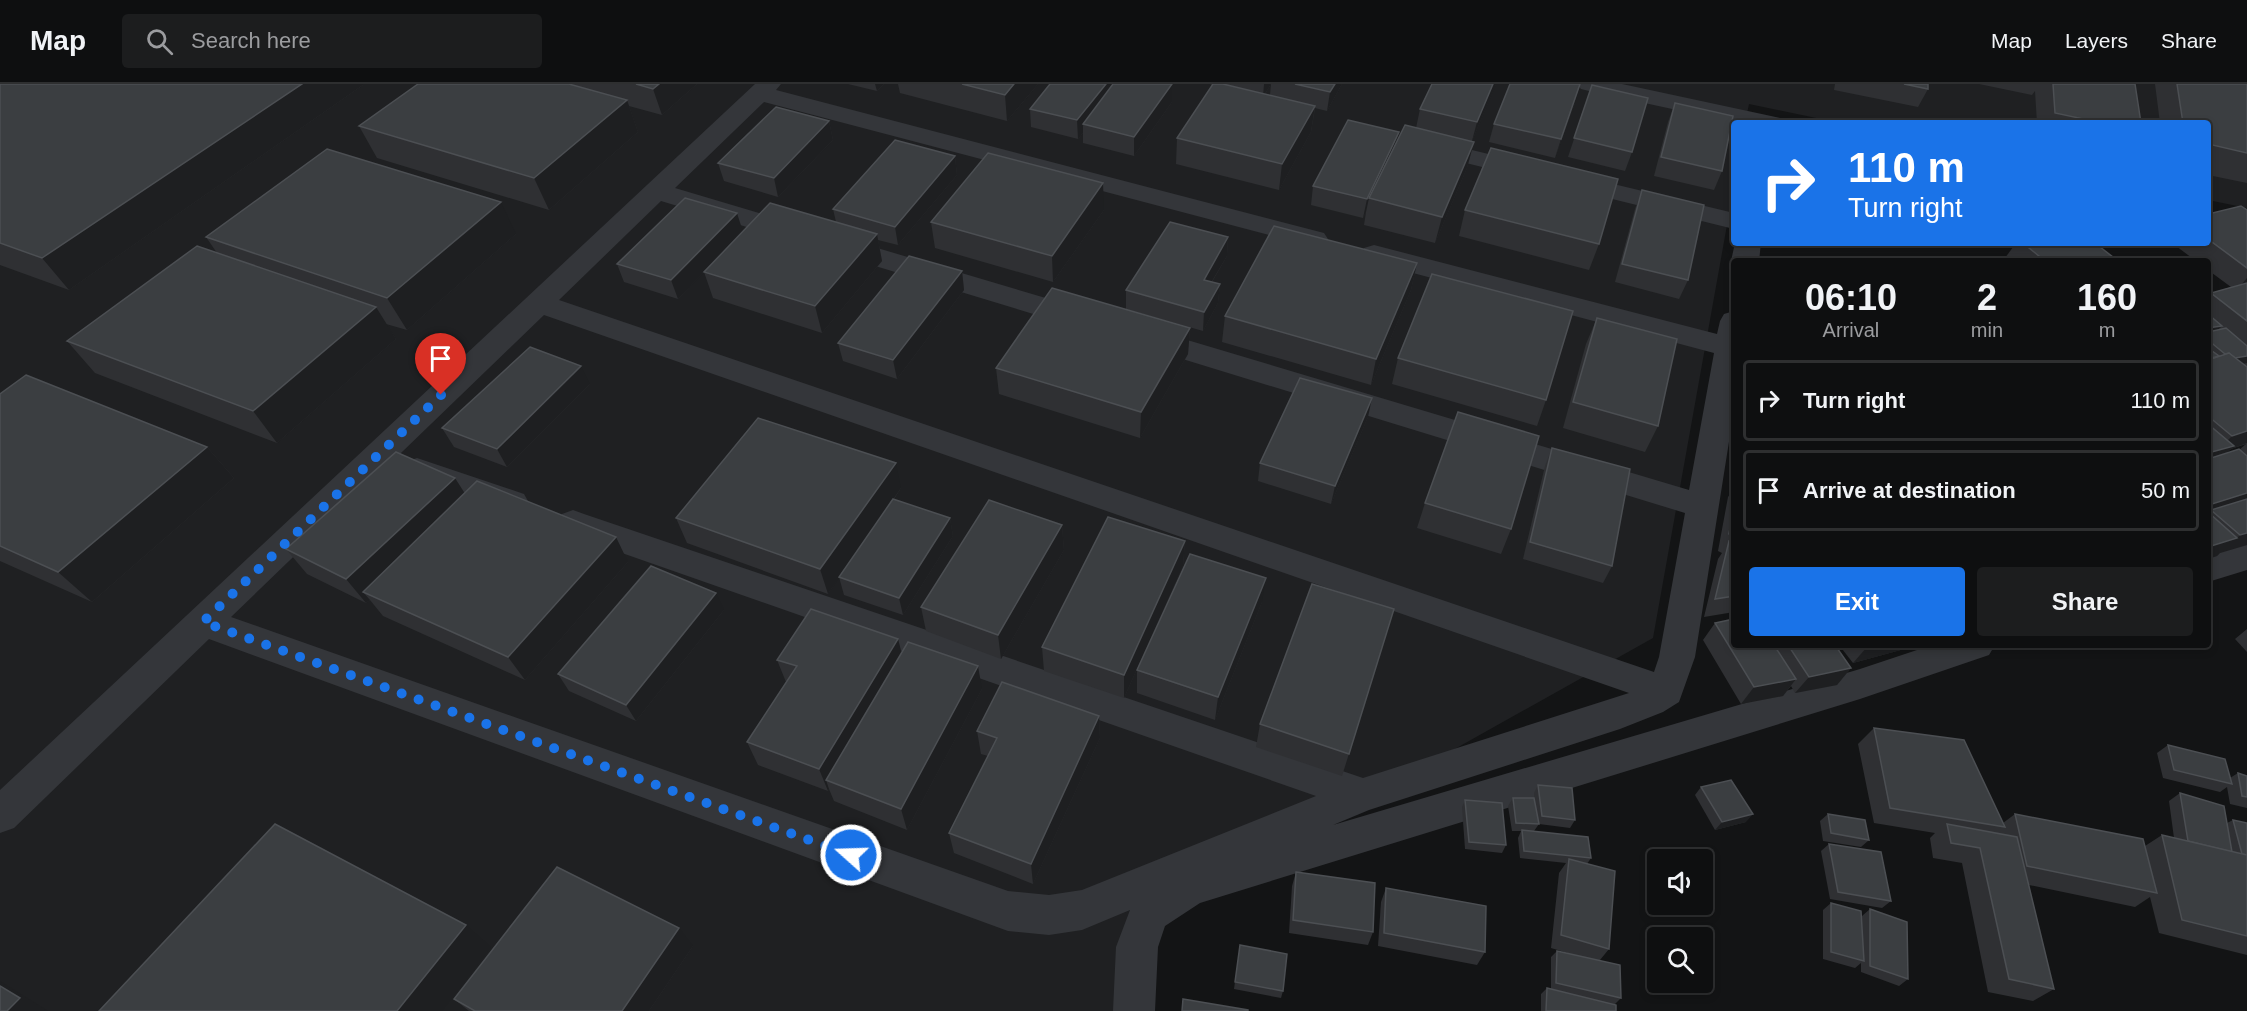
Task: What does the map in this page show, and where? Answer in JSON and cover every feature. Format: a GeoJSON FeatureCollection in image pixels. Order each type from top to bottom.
{"type":"FeatureCollection","features":[{"type":"Feature","properties":{"kind":"street"},"geometry":{"type":"LineString","coordinates":[[1589,84],[1757,120]]}},
{"type":"Feature","properties":{"kind":"street"},"geometry":{"type":"LineString","coordinates":[[0,815],[764,88],[1342,246],[1731,334]]}},
{"type":"Feature","properties":{"kind":"street"},"geometry":{"type":"LineString","coordinates":[[1406,141],[1731,220]]}},
{"type":"Feature","properties":{"kind":"street"},"geometry":{"type":"LineString","coordinates":[[656,191],[1702,506]]}},
{"type":"Feature","properties":{"kind":"street"},"geometry":{"type":"LineString","coordinates":[[538,303],[1666,691]]}},
{"type":"Feature","properties":{"kind":"street"},"geometry":{"type":"LineString","coordinates":[[203,622],[1008,911],[1049,915],[1082,910],[1363,795],[1620,713],[1650,702],[1666,691],[1677,657],[1731,340]]}},
{"type":"Feature","properties":{"kind":"street"},"geometry":{"type":"LineString","coordinates":[[377,456],[1363,795]]}},
{"type":"Feature","properties":{"kind":"street"},"geometry":{"type":"LineString","coordinates":[[2211,568],[2247,556]]}},
{"type":"Feature","properties":{"kind":"street"},"geometry":{"type":"LineString","coordinates":[[1134,1011],[1137,947],[1149,913],[1190,887],[1860,684],[1968,648]]}},
{"type":"Feature","properties":{"kind":"shaded area"},"geometry":{"type":"Polygon","coordinates":[[[0,84],[2247,84],[2247,208],[2211,201],[2211,120],[1826,120],[1749,104],[1746,120],[1731,120],[1731,203],[1653,638],[1153,918],[1136,1011],[0,1011],[0,84]]]}},
{"type":"Feature","properties":{"kind":"building"},"geometry":{"type":"Polygon","coordinates":[[[0,84],[302,84],[42,258],[0,243],[0,84]]]}},
{"type":"Feature","properties":{"kind":"building"},"geometry":{"type":"Polygon","coordinates":[[[418,84],[569,84],[627,100],[534,178],[359,126],[418,84]]]}},
{"type":"Feature","properties":{"kind":"building"},"geometry":{"type":"Polygon","coordinates":[[[636,84],[659,84],[653,89],[636,84]]]}},
{"type":"Feature","properties":{"kind":"building"},"geometry":{"type":"Polygon","coordinates":[[[962,84],[1014,84],[1005,95],[962,84]]]}},
{"type":"Feature","properties":{"kind":"building"},"geometry":{"type":"Polygon","coordinates":[[[1050,84],[1106,84],[1077,120],[1030,109],[1050,84]]]}},
{"type":"Feature","properties":{"kind":"building"},"geometry":{"type":"Polygon","coordinates":[[[1113,84],[1172,84],[1134,137],[1083,124],[1113,84]]]}},
{"type":"Feature","properties":{"kind":"building"},"geometry":{"type":"Polygon","coordinates":[[[1213,84],[1223,84],[1315,106],[1282,164],[1177,138],[1213,84]]]}},
{"type":"Feature","properties":{"kind":"building"},"geometry":{"type":"Polygon","coordinates":[[[1295,84],[1335,84],[1330,92],[1295,84]]]}},
{"type":"Feature","properties":{"kind":"building"},"geometry":{"type":"Polygon","coordinates":[[[1432,84],[1493,84],[1477,122],[1420,109],[1432,84]]]}},
{"type":"Feature","properties":{"kind":"building"},"geometry":{"type":"Polygon","coordinates":[[[1510,84],[1580,84],[1561,139],[1494,124],[1510,84]]]}},
{"type":"Feature","properties":{"kind":"building"},"geometry":{"type":"Polygon","coordinates":[[[1904,84],[1928,84],[1928,89],[1904,84]]]}},
{"type":"Feature","properties":{"kind":"building"},"geometry":{"type":"Polygon","coordinates":[[[2053,84],[2135,84],[2141,120],[2088,120],[2055,113],[2053,84]]]}},
{"type":"Feature","properties":{"kind":"building"},"geometry":{"type":"Polygon","coordinates":[[[2177,84],[2247,84],[2247,153],[2211,145],[2211,120],[2183,120],[2177,84]]]}},
{"type":"Feature","properties":{"kind":"building"},"geometry":{"type":"Polygon","coordinates":[[[1592,85],[1648,98],[1632,152],[1574,138],[1592,85]]]}},
{"type":"Feature","properties":{"kind":"building"},"geometry":{"type":"Polygon","coordinates":[[[1675,103],[1733,116],[1722,171],[1661,157],[1675,103]]]}},
{"type":"Feature","properties":{"kind":"building"},"geometry":{"type":"Polygon","coordinates":[[[776,107],[829,121],[774,178],[718,163],[776,107]]]}},
{"type":"Feature","properties":{"kind":"building"},"geometry":{"type":"Polygon","coordinates":[[[1348,120],[1399,132],[1367,199],[1313,186],[1348,120]]]}},
{"type":"Feature","properties":{"kind":"building"},"geometry":{"type":"Polygon","coordinates":[[[1405,125],[1474,142],[1442,217],[1369,198],[1405,125]]]}},
{"type":"Feature","properties":{"kind":"building"},"geometry":{"type":"Polygon","coordinates":[[[895,140],[955,156],[895,227],[833,209],[895,140]]]}},
{"type":"Feature","properties":{"kind":"building"},"geometry":{"type":"Polygon","coordinates":[[[1491,148],[1618,179],[1599,244],[1465,210],[1491,148]]]}},
{"type":"Feature","properties":{"kind":"building"},"geometry":{"type":"Polygon","coordinates":[[[327,149],[501,202],[387,298],[206,237],[327,149]]]}},
{"type":"Feature","properties":{"kind":"building"},"geometry":{"type":"Polygon","coordinates":[[[988,153],[1103,183],[1052,256],[931,222],[988,153]]]}},
{"type":"Feature","properties":{"kind":"building"},"geometry":{"type":"Polygon","coordinates":[[[1642,190],[1704,205],[1688,280],[1622,264],[1642,190]]]}},
{"type":"Feature","properties":{"kind":"building"},"geometry":{"type":"Polygon","coordinates":[[[685,198],[737,213],[671,280],[617,264],[685,198]]]}},
{"type":"Feature","properties":{"kind":"building"},"geometry":{"type":"Polygon","coordinates":[[[770,203],[877,234],[815,306],[704,272],[770,203]]]}},
{"type":"Feature","properties":{"kind":"building"},"geometry":{"type":"Polygon","coordinates":[[[2241,206],[2247,210],[2247,268],[2211,241],[2211,213],[2241,206]]]}},
{"type":"Feature","properties":{"kind":"building"},"geometry":{"type":"Polygon","coordinates":[[[1170,222],[1228,237],[1204,280],[1220,284],[1204,312],[1126,290],[1170,222]]]}},
{"type":"Feature","properties":{"kind":"building"},"geometry":{"type":"Polygon","coordinates":[[[1274,226],[1417,263],[1376,359],[1225,316],[1274,226]]]}},
{"type":"Feature","properties":{"kind":"building"},"geometry":{"type":"Polygon","coordinates":[[[197,246],[376,307],[253,411],[67,341],[197,246]]]}},
{"type":"Feature","properties":{"kind":"building"},"geometry":{"type":"Polygon","coordinates":[[[2027,246],[2099,246],[2114,258],[2041,258],[2027,246]]]}},
{"type":"Feature","properties":{"kind":"building"},"geometry":{"type":"Polygon","coordinates":[[[909,256],[962,271],[893,360],[838,343],[909,256]]]}},
{"type":"Feature","properties":{"kind":"building"},"geometry":{"type":"Polygon","coordinates":[[[1432,274],[1573,311],[1546,400],[1398,358],[1432,274]]]}},
{"type":"Feature","properties":{"kind":"building"},"geometry":{"type":"Polygon","coordinates":[[[2247,283],[2247,321],[2211,293],[2247,283]]]}},
{"type":"Feature","properties":{"kind":"building"},"geometry":{"type":"Polygon","coordinates":[[[1052,288],[1190,328],[1141,412],[996,368],[1052,288]]]}},
{"type":"Feature","properties":{"kind":"building"},"geometry":{"type":"Polygon","coordinates":[[[2211,317],[2222,326],[2211,328],[2211,317]]]}},
{"type":"Feature","properties":{"kind":"building"},"geometry":{"type":"Polygon","coordinates":[[[1597,318],[1677,339],[1658,426],[1573,402],[1597,318]]]}},
{"type":"Feature","properties":{"kind":"building"},"geometry":{"type":"Polygon","coordinates":[[[2226,328],[2247,346],[2247,356],[2235,358],[2229,353],[2225,354],[2211,342],[2211,331],[2226,328]]]}},
{"type":"Feature","properties":{"kind":"building"},"geometry":{"type":"Polygon","coordinates":[[[530,347],[581,366],[497,449],[442,428],[530,347]]]}},
{"type":"Feature","properties":{"kind":"building"},"geometry":{"type":"Polygon","coordinates":[[[2211,350],[2219,356],[2211,358],[2211,350]]]}},
{"type":"Feature","properties":{"kind":"building"},"geometry":{"type":"Polygon","coordinates":[[[2229,353],[2247,367],[2247,431],[2232,436],[2211,418],[2211,359],[2229,353]]]}},
{"type":"Feature","properties":{"kind":"building"},"geometry":{"type":"Polygon","coordinates":[[[26,375],[207,447],[58,572],[0,546],[0,394],[26,375]]]}},
{"type":"Feature","properties":{"kind":"building"},"geometry":{"type":"Polygon","coordinates":[[[1300,378],[1372,398],[1335,486],[1260,463],[1300,378]]]}},
{"type":"Feature","properties":{"kind":"building"},"geometry":{"type":"Polygon","coordinates":[[[1458,412],[1539,436],[1511,529],[1425,503],[1458,412]]]}},
{"type":"Feature","properties":{"kind":"building"},"geometry":{"type":"Polygon","coordinates":[[[758,418],[896,463],[820,569],[676,518],[758,418]]]}},
{"type":"Feature","properties":{"kind":"building"},"geometry":{"type":"Polygon","coordinates":[[[2211,427],[2234,446],[2211,452],[2211,427]]]}},
{"type":"Feature","properties":{"kind":"building"},"geometry":{"type":"Polygon","coordinates":[[[1552,448],[1630,469],[1612,566],[1530,542],[1552,448]]]}},
{"type":"Feature","properties":{"kind":"building"},"geometry":{"type":"Polygon","coordinates":[[[2239,449],[2247,456],[2247,493],[2211,504],[2211,458],[2239,449]]]}},
{"type":"Feature","properties":{"kind":"building"},"geometry":{"type":"Polygon","coordinates":[[[396,452],[455,478],[346,579],[286,549],[396,452]]]}},
{"type":"Feature","properties":{"kind":"building"},"geometry":{"type":"Polygon","coordinates":[[[477,481],[616,537],[508,657],[363,592],[477,481]]]}},
{"type":"Feature","properties":{"kind":"building"},"geometry":{"type":"Polygon","coordinates":[[[893,499],[950,518],[899,598],[839,577],[893,499]]]}},
{"type":"Feature","properties":{"kind":"building"},"geometry":{"type":"Polygon","coordinates":[[[2247,499],[2247,533],[2240,535],[2211,510],[2247,499]]]}},
{"type":"Feature","properties":{"kind":"building"},"geometry":{"type":"Polygon","coordinates":[[[989,500],[1062,525],[998,635],[921,607],[989,500]]]}},
{"type":"Feature","properties":{"kind":"building"},"geometry":{"type":"Polygon","coordinates":[[[2211,515],[2237,538],[2211,546],[2211,515]]]}},
{"type":"Feature","properties":{"kind":"building"},"geometry":{"type":"Polygon","coordinates":[[[1108,517],[1185,541],[1124,675],[1042,647],[1108,517]]]}},
{"type":"Feature","properties":{"kind":"building"},"geometry":{"type":"Polygon","coordinates":[[[1729,541],[1731,542],[1731,596],[1715,599],[1729,541]]]}},
{"type":"Feature","properties":{"kind":"building"},"geometry":{"type":"Polygon","coordinates":[[[1190,554],[1266,578],[1218,697],[1137,670],[1190,554]]]}},
{"type":"Feature","properties":{"kind":"building"},"geometry":{"type":"Polygon","coordinates":[[[651,566],[716,593],[626,705],[558,674],[651,566]]]}},
{"type":"Feature","properties":{"kind":"building"},"geometry":{"type":"Polygon","coordinates":[[[1312,584],[1394,609],[1349,754],[1260,724],[1312,584]]]}},
{"type":"Feature","properties":{"kind":"building"},"geometry":{"type":"Polygon","coordinates":[[[811,609],[898,639],[819,769],[747,742],[797,666],[777,660],[811,609]]]}},
{"type":"Feature","properties":{"kind":"building"},"geometry":{"type":"Polygon","coordinates":[[[1731,620],[1731,648],[1776,648],[1796,679],[1754,687],[1715,623],[1731,620]]]}},
{"type":"Feature","properties":{"kind":"building"},"geometry":{"type":"Polygon","coordinates":[[[908,642],[978,666],[901,809],[826,780],[908,642]]]}},
{"type":"Feature","properties":{"kind":"building"},"geometry":{"type":"Polygon","coordinates":[[[1790,648],[1837,648],[1851,668],[1809,677],[1790,648]]]}},
{"type":"Feature","properties":{"kind":"building"},"geometry":{"type":"Polygon","coordinates":[[[1002,682],[1099,716],[1031,864],[949,833],[997,738],[977,731],[1002,682]]]}},
{"type":"Feature","properties":{"kind":"building"},"geometry":{"type":"Polygon","coordinates":[[[1874,728],[1964,740],[2005,827],[1890,808],[1874,728]]]}},
{"type":"Feature","properties":{"kind":"building"},"geometry":{"type":"Polygon","coordinates":[[[2168,745],[2225,759],[2232,784],[2174,770],[2168,745]]]}},
{"type":"Feature","properties":{"kind":"building"},"geometry":{"type":"Polygon","coordinates":[[[2238,773],[2247,776],[2247,797],[2242,796],[2238,773]]]}},
{"type":"Feature","properties":{"kind":"building"},"geometry":{"type":"Polygon","coordinates":[[[1731,780],[1753,814],[1722,822],[1701,787],[1731,780]]]}},
{"type":"Feature","properties":{"kind":"building"},"geometry":{"type":"Polygon","coordinates":[[[1538,785],[1572,788],[1575,820],[1542,816],[1538,785]]]}},
{"type":"Feature","properties":{"kind":"building"},"geometry":{"type":"Polygon","coordinates":[[[2180,793],[2224,806],[2232,852],[2188,841],[2180,793]]]}},
{"type":"Feature","properties":{"kind":"building"},"geometry":{"type":"Polygon","coordinates":[[[1513,798],[1534,798],[1539,824],[1516,823],[1513,798]]]}},
{"type":"Feature","properties":{"kind":"building"},"geometry":{"type":"Polygon","coordinates":[[[1465,800],[1502,803],[1506,845],[1469,842],[1465,800]]]}},
{"type":"Feature","properties":{"kind":"building"},"geometry":{"type":"Polygon","coordinates":[[[1828,814],[1865,820],[1869,840],[1831,833],[1828,814]]]}},
{"type":"Feature","properties":{"kind":"building"},"geometry":{"type":"Polygon","coordinates":[[[2015,814],[2143,839],[2157,893],[2027,866],[2015,814]]]}},
{"type":"Feature","properties":{"kind":"building"},"geometry":{"type":"Polygon","coordinates":[[[2233,820],[2247,823],[2247,855],[2242,854],[2233,820]]]}},
{"type":"Feature","properties":{"kind":"building"},"geometry":{"type":"Polygon","coordinates":[[[275,824],[466,925],[397,1011],[99,1011],[275,824]]]}},
{"type":"Feature","properties":{"kind":"building"},"geometry":{"type":"Polygon","coordinates":[[[1947,824],[2017,837],[2054,989],[2009,979],[1980,848],[1951,843],[1947,824]]]}},
{"type":"Feature","properties":{"kind":"building"},"geometry":{"type":"Polygon","coordinates":[[[1522,830],[1588,837],[1591,858],[1524,851],[1522,830]]]}},
{"type":"Feature","properties":{"kind":"building"},"geometry":{"type":"Polygon","coordinates":[[[2162,835],[2247,855],[2247,936],[2182,920],[2162,835]]]}},
{"type":"Feature","properties":{"kind":"building"},"geometry":{"type":"Polygon","coordinates":[[[1829,844],[1881,852],[1891,901],[1838,892],[1829,844]]]}},
{"type":"Feature","properties":{"kind":"building"},"geometry":{"type":"Polygon","coordinates":[[[1569,859],[1615,871],[1609,949],[1561,935],[1569,859]]]}},
{"type":"Feature","properties":{"kind":"building"},"geometry":{"type":"Polygon","coordinates":[[[557,867],[679,928],[622,1011],[475,1011],[454,999],[557,867]]]}},
{"type":"Feature","properties":{"kind":"building"},"geometry":{"type":"Polygon","coordinates":[[[1296,872],[1375,883],[1373,932],[1293,920],[1296,872]]]}},
{"type":"Feature","properties":{"kind":"building"},"geometry":{"type":"Polygon","coordinates":[[[1386,888],[1486,906],[1485,952],[1384,933],[1386,888]]]}},
{"type":"Feature","properties":{"kind":"building"},"geometry":{"type":"Polygon","coordinates":[[[1831,903],[1861,911],[1864,961],[1831,952],[1831,903]]]}},
{"type":"Feature","properties":{"kind":"building"},"geometry":{"type":"Polygon","coordinates":[[[1870,909],[1907,922],[1908,979],[1870,966],[1870,909]]]}},
{"type":"Feature","properties":{"kind":"building"},"geometry":{"type":"Polygon","coordinates":[[[1240,945],[1287,954],[1283,991],[1235,982],[1240,945]]]}},
{"type":"Feature","properties":{"kind":"building"},"geometry":{"type":"Polygon","coordinates":[[[1557,951],[1620,965],[1621,998],[1556,983],[1557,951]]]}},
{"type":"Feature","properties":{"kind":"building"},"geometry":{"type":"Polygon","coordinates":[[[0,986],[20,998],[7,1011],[0,1011],[0,986]]]}},
{"type":"Feature","properties":{"kind":"building"},"geometry":{"type":"Polygon","coordinates":[[[1547,988],[1616,1005],[1616,1011],[1546,1011],[1547,988]]]}},
{"type":"Feature","properties":{"kind":"building"},"geometry":{"type":"Polygon","coordinates":[[[1183,999],[1248,1010],[1248,1011],[1182,1011],[1183,999]]]}},
{"type":"Feature","properties":{"kind":"route"},"geometry":{"type":"LineString","coordinates":[[441,395],[203,622],[851,855]]}}]}
